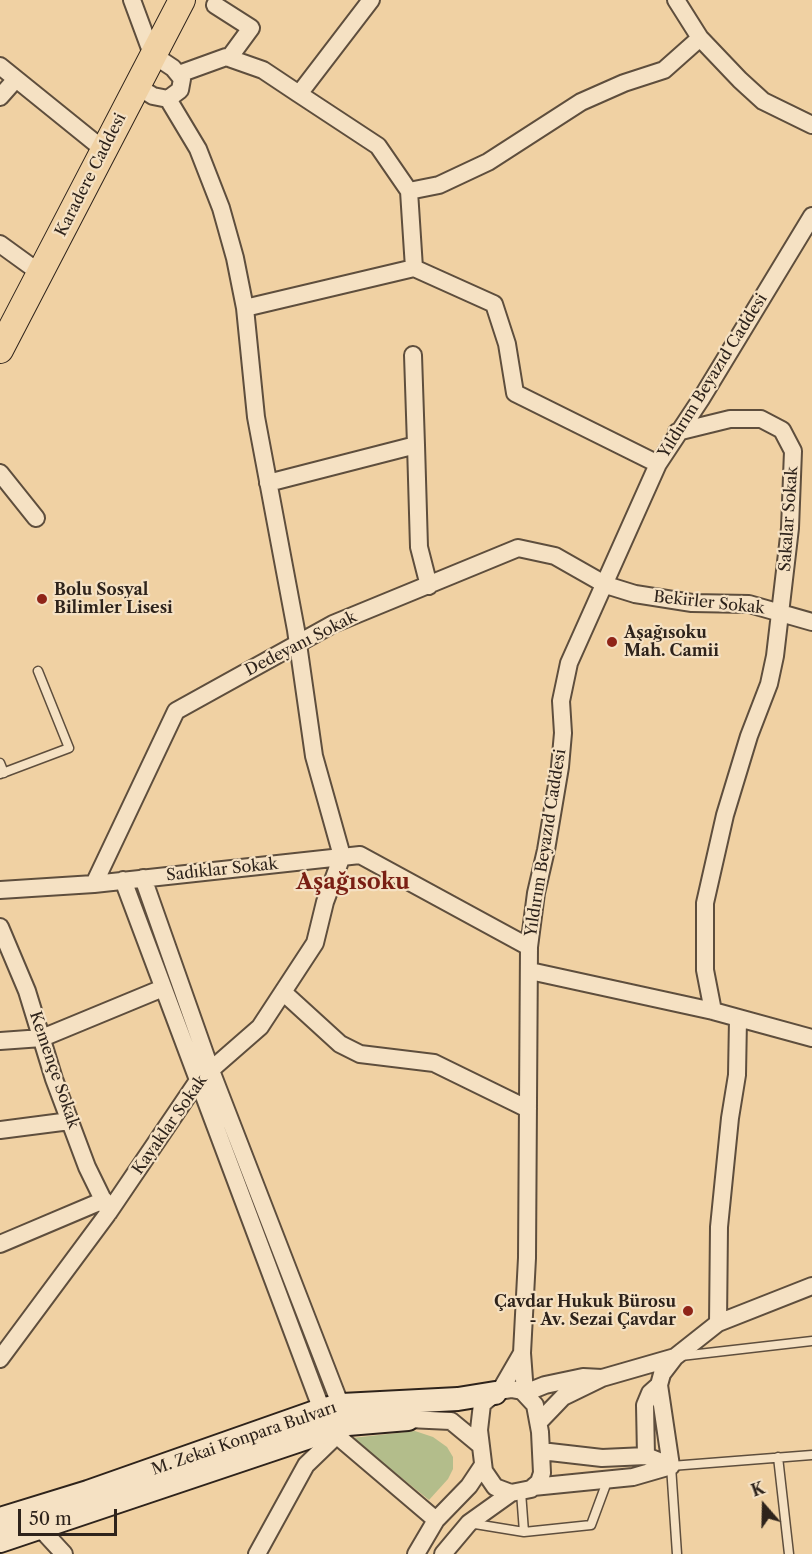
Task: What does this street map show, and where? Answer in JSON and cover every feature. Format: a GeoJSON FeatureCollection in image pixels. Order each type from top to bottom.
{"type":"FeatureCollection","features":[{"type":"Feature","properties":{"kind":"main road","name":"Karadere Caddesi"},"geometry":{"type":"LineString","coordinates":[[0,350],[182,0]]}},
{"type":"Feature","properties":{"kind":"main road","name":"M. Zekai Konpara Bulvarı"},"geometry":{"type":"LineString","coordinates":[[0,1519],[335,1421],[497,1392]]}},
{"type":"Feature","properties":{"kind":"main road","name":"M. Zekai Konpara Bulvarı"},"geometry":{"type":"LineString","coordinates":[[0,1541],[41,1529],[335,1421],[408,1419]]}},
{"type":"Feature","properties":{"kind":"street"},"geometry":{"type":"LineString","coordinates":[[132,0],[152,54],[179,74],[182,80],[180,90],[168,99]]}},
{"type":"Feature","properties":{"kind":"street"},"geometry":{"type":"LineString","coordinates":[[299,94],[371,0]]}},
{"type":"Feature","properties":{"kind":"street"},"geometry":{"type":"LineString","coordinates":[[676,0],[700,38],[763,101],[812,125]]}},
{"type":"Feature","properties":{"kind":"street"},"geometry":{"type":"LineString","coordinates":[[179,74],[229,58],[251,28],[215,5]]}},
{"type":"Feature","properties":{"kind":"street"},"geometry":{"type":"LineString","coordinates":[[409,191],[439,185],[488,162],[581,102],[624,82],[664,70],[700,38]]}},
{"type":"Feature","properties":{"kind":"street"},"geometry":{"type":"LineString","coordinates":[[229,58],[263,70],[378,146],[409,191],[414,268]]}},
{"type":"Feature","properties":{"kind":"street"},"geometry":{"type":"LineString","coordinates":[[0,66],[104,150]]}},
{"type":"Feature","properties":{"kind":"street"},"geometry":{"type":"LineString","coordinates":[[0,97],[16,79]]}},
{"type":"Feature","properties":{"kind":"street"},"geometry":{"type":"LineString","coordinates":[[137,86],[153,96],[168,99],[198,149],[221,208],[235,258],[245,308],[256,417],[298,643],[314,756],[342,856]]}},
{"type":"Feature","properties":{"kind":"street","name":"Yıldırım Beyazıd Caddesi"},"geometry":{"type":"LineString","coordinates":[[525,1393],[522,1353],[527,1258],[529,947],[536,893],[560,767],[563,691],[569,663],[582,631],[606,585],[658,464],[677,432],[701,399],[812,216]]}},
{"type":"Feature","properties":{"kind":"street"},"geometry":{"type":"LineString","coordinates":[[0,243],[40,273]]}},
{"type":"Feature","properties":{"kind":"street"},"geometry":{"type":"LineString","coordinates":[[245,308],[414,268],[494,303],[507,344],[515,393],[658,464]]}},
{"type":"Feature","properties":{"kind":"street"},"geometry":{"type":"LineString","coordinates":[[413,355],[419,547],[429,586]]}},
{"type":"Feature","properties":{"kind":"street","name":"Sakalar Sokak"},"geometry":{"type":"LineString","coordinates":[[677,432],[729,419],[761,419],[782,430],[793,451],[794,476],[781,612],[769,684],[749,736],[725,815],[705,903],[705,970],[714,1011]]}},
{"type":"Feature","properties":{"kind":"street"},"geometry":{"type":"LineString","coordinates":[[268,483],[417,445]]}},
{"type":"Feature","properties":{"kind":"street"},"geometry":{"type":"LineString","coordinates":[[0,473],[36,518]]}},
{"type":"Feature","properties":{"kind":"street","name":"Dedeyanı Sokak"},"geometry":{"type":"LineString","coordinates":[[94,884],[176,711],[333,624],[518,549],[555,555],[606,585]]}},
{"type":"Feature","properties":{"kind":"street","name":"Bekirler Sokak"},"geometry":{"type":"LineString","coordinates":[[606,585],[657,598],[692,603],[749,604],[812,622]]}},
{"type":"Feature","properties":{"kind":"street","name":"Sadıklar Sokak"},"geometry":{"type":"LineString","coordinates":[[0,890],[94,884],[360,855],[529,947]]}},
{"type":"Feature","properties":{"kind":"street","name":"Kayaklar Sokak"},"geometry":{"type":"LineString","coordinates":[[0,1359],[106,1206],[197,1082],[210,1068],[260,1027],[315,943],[325,902],[342,856]]}},
{"type":"Feature","properties":{"kind":"street"},"geometry":{"type":"LineString","coordinates":[[143,878],[335,1421]]}},
{"type":"Feature","properties":{"kind":"street"},"geometry":{"type":"LineString","coordinates":[[123,880],[197,1082],[335,1421],[436,1520]]}},
{"type":"Feature","properties":{"kind":"street","name":"Kemençe Sokak"},"geometry":{"type":"LineString","coordinates":[[0,927],[27,991],[87,1167],[106,1206]]}},
{"type":"Feature","properties":{"kind":"street"},"geometry":{"type":"LineString","coordinates":[[530,971],[714,1011],[812,1038]]}},
{"type":"Feature","properties":{"kind":"street"},"geometry":{"type":"LineString","coordinates":[[0,1041],[42,1038],[163,988]]}},
{"type":"Feature","properties":{"kind":"street"},"geometry":{"type":"LineString","coordinates":[[282,992],[340,1044],[360,1054],[434,1063],[528,1109]]}},
{"type":"Feature","properties":{"kind":"street"},"geometry":{"type":"LineString","coordinates":[[718,1323],[719,1227],[730,1118],[737,1075],[738,1019]]}},
{"type":"Feature","properties":{"kind":"street"},"geometry":{"type":"LineString","coordinates":[[0,1130],[70,1121]]}},
{"type":"Feature","properties":{"kind":"street"},"geometry":{"type":"LineString","coordinates":[[0,1244],[106,1206]]}},
{"type":"Feature","properties":{"kind":"street"},"geometry":{"type":"LineString","coordinates":[[671,1466],[659,1384],[662,1374],[675,1357],[718,1323],[812,1286]]}},
{"type":"Feature","properties":{"kind":"street"},"geometry":{"type":"LineString","coordinates":[[522,1353],[497,1392],[482,1404],[479,1413],[483,1465],[488,1480],[495,1487],[522,1491],[633,1477],[671,1466]]}},
{"type":"Feature","properties":{"kind":"street"},"geometry":{"type":"LineString","coordinates":[[539,1422],[563,1397],[602,1378],[675,1357]]}},
{"type":"Feature","properties":{"kind":"street"},"geometry":{"type":"LineString","coordinates":[[525,1393],[545,1385],[583,1377],[602,1378]]}},
{"type":"Feature","properties":{"kind":"street"},"geometry":{"type":"LineString","coordinates":[[646,1456],[645,1406],[650,1393],[659,1384]]}},
{"type":"Feature","properties":{"kind":"street"},"geometry":{"type":"LineString","coordinates":[[443,1554],[469,1523],[522,1491],[542,1473],[539,1422],[535,1405],[525,1393],[511,1389],[497,1392]]}},
{"type":"Feature","properties":{"kind":"street"},"geometry":{"type":"LineString","coordinates":[[408,1419],[451,1421],[480,1445]]}},
{"type":"Feature","properties":{"kind":"street"},"geometry":{"type":"LineString","coordinates":[[257,1554],[306,1465],[335,1421]]}},
{"type":"Feature","properties":{"kind":"street"},"geometry":{"type":"LineString","coordinates":[[541,1451],[602,1458],[646,1456],[671,1466]]}},
{"type":"Feature","properties":{"kind":"street"},"geometry":{"type":"LineString","coordinates":[[416,1554],[436,1520],[469,1486],[483,1465]]}},
{"type":"Feature","properties":{"kind":"street"},"geometry":{"type":"LineString","coordinates":[[41,1529],[64,1554]]}},
{"type":"Feature","properties":{"kind":"lane"},"geometry":{"type":"LineString","coordinates":[[0,763],[2,773],[69,748],[38,670]]}},
{"type":"Feature","properties":{"kind":"lane"},"geometry":{"type":"LineString","coordinates":[[675,1357],[812,1341]]}},
{"type":"Feature","properties":{"kind":"lane"},"geometry":{"type":"LineString","coordinates":[[677,1554],[671,1466],[812,1455]]}},
{"type":"Feature","properties":{"kind":"lane"},"geometry":{"type":"LineString","coordinates":[[778,1457],[789,1554]]}},
{"type":"Feature","properties":{"kind":"lane"},"geometry":{"type":"LineString","coordinates":[[469,1523],[524,1532],[591,1524],[608,1479]]}},
{"type":"Feature","properties":{"kind":"lane"},"geometry":{"type":"LineString","coordinates":[[522,1491],[524,1532]]}},
{"type":"Feature","properties":{"kind":"green space"},"geometry":{"type":"Polygon","coordinates":[[[415,1431],[433,1437],[447,1447],[453,1457],[453,1469],[448,1479],[429,1500],[352,1438],[415,1431]]]}},
{"type":"Feature","properties":{"kind":"place","name":"Bolu Sosyal Bilimler Lisesi"},"geometry":{"type":"Point","coordinates":[42,599]}},
{"type":"Feature","properties":{"kind":"place","name":"Aşağısoku Mah. Camii"},"geometry":{"type":"Point","coordinates":[612,642]}},
{"type":"Feature","properties":{"kind":"place","name":"Çavdar Hukuk Bürosu - Av. Sezai Çavdar"},"geometry":{"type":"Point","coordinates":[688,1311]}},
{"type":"Feature","properties":{"kind":"district","name":"Aşağısoku"},"geometry":{"type":"Point","coordinates":[353,883]}}]}
